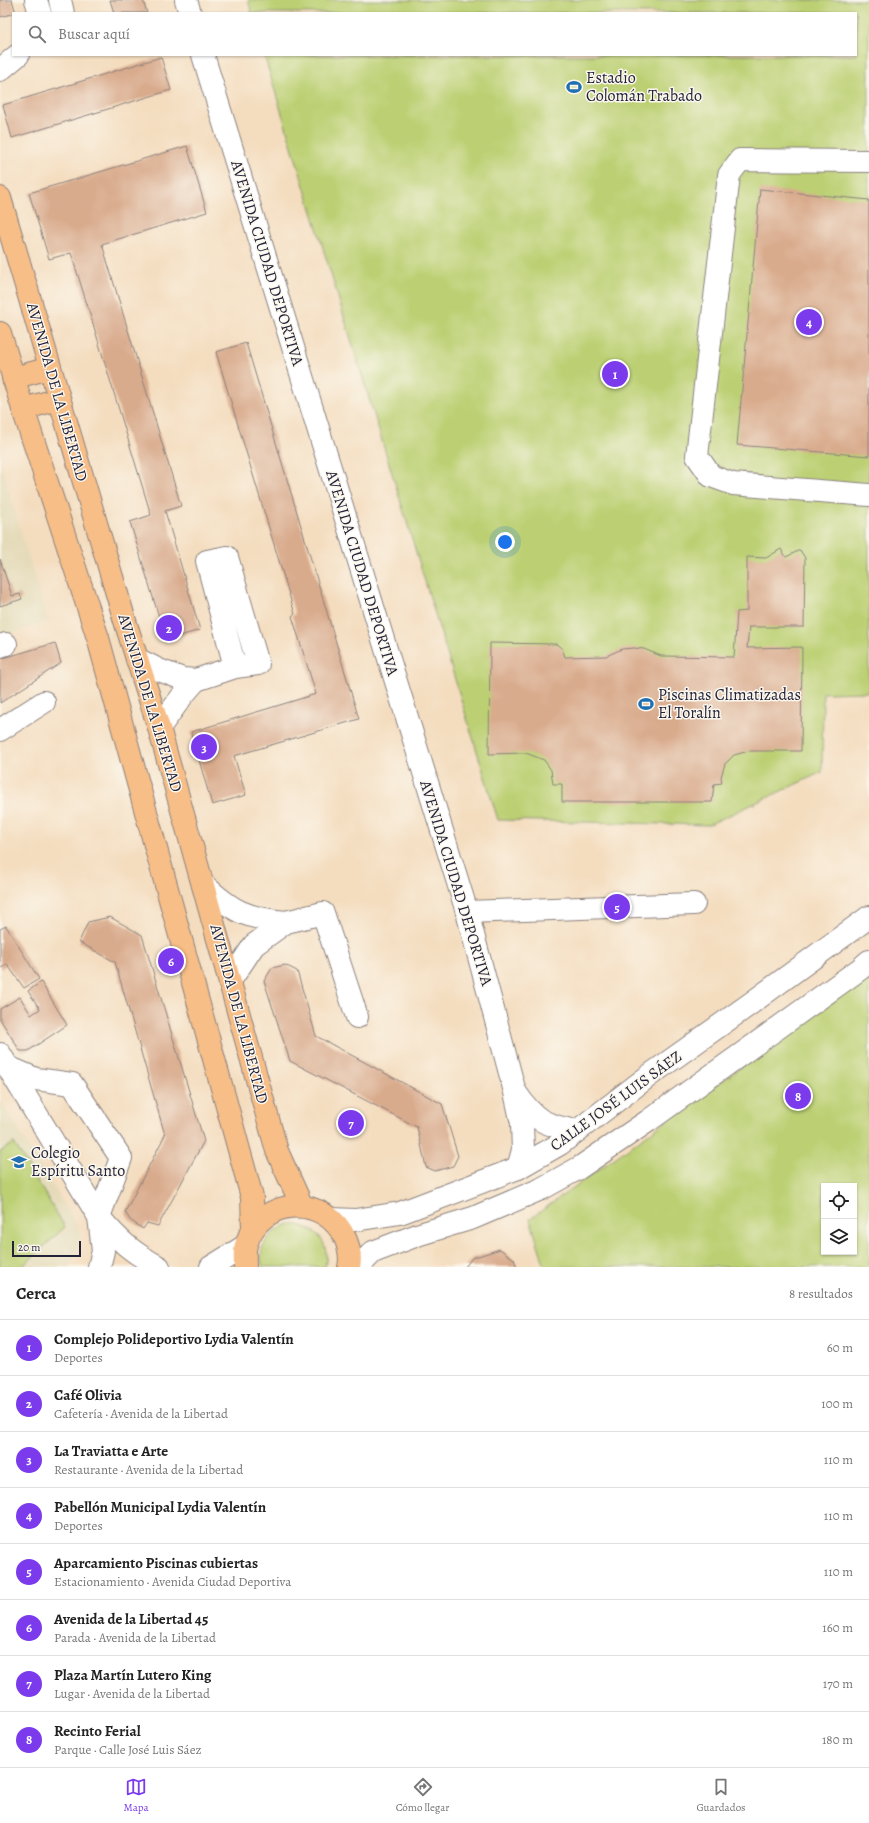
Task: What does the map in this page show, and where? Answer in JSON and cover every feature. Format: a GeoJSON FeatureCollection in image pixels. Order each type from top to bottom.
{"type":"FeatureCollection","features":[{"type":"Feature","properties":{"kind":"main road","name":"AVENIDA DE LA LIBERTAD"},"geometry":{"type":"LineString","coordinates":[[0,198],[59,399],[159,728],[277,1151],[302,1206]]}},
{"type":"Feature","properties":{"kind":"main road","name":"AVENIDA DE LA LIBERTAD"},"geometry":{"type":"LineString","coordinates":[[0,333],[13,378],[98,638],[247,1177],[252,1197],[248,1248]]}},
{"type":"Feature","properties":{"kind":"main road"},"geometry":{"type":"LineString","coordinates":[[13,378],[50,368]]}},
{"type":"Feature","properties":{"kind":"main road"},"geometry":{"type":"LineString","coordinates":[[23,409],[59,399]]}},
{"type":"Feature","properties":{"kind":"main road"},"geometry":{"type":"LineString","coordinates":[[248,1248],[266,1216],[283,1207],[302,1206],[318,1210],[332,1219],[342,1231],[348,1246],[350,1262],[349,1267]]}},
{"type":"Feature","properties":{"kind":"street"},"geometry":{"type":"LineString","coordinates":[[36,0],[40,12]]}},
{"type":"Feature","properties":{"kind":"street"},"geometry":{"type":"LineString","coordinates":[[60,0],[63,12]]}},
{"type":"Feature","properties":{"kind":"street"},"geometry":{"type":"LineString","coordinates":[[186,0],[190,12]]}},
{"type":"Feature","properties":{"kind":"street"},"geometry":{"type":"LineString","coordinates":[[0,54],[12,52]]}},
{"type":"Feature","properties":{"kind":"street"},"geometry":{"type":"LineString","coordinates":[[0,70],[17,56]]}},
{"type":"Feature","properties":{"kind":"street","name":"AVENIDA CIUDAD DEPORTIVA"},"geometry":{"type":"LineString","coordinates":[[203,56],[467,912],[515,1092],[522,1124],[523,1150],[518,1168]]}},
{"type":"Feature","properties":{"kind":"street"},"geometry":{"type":"LineString","coordinates":[[869,161],[740,160],[729,175],[697,456],[711,476],[733,484],[869,495]]}},
{"type":"Feature","properties":{"kind":"street"},"geometry":{"type":"LineString","coordinates":[[137,659],[158,670],[183,679],[196,680],[235,668]]}},
{"type":"Feature","properties":{"kind":"street"},"geometry":{"type":"LineString","coordinates":[[159,728],[196,680]]}},
{"type":"Feature","properties":{"kind":"street"},"geometry":{"type":"LineString","coordinates":[[0,730],[44,702]]}},
{"type":"Feature","properties":{"kind":"street"},"geometry":{"type":"LineString","coordinates":[[203,884],[222,902],[237,911],[249,916],[286,922]]}},
{"type":"Feature","properties":{"kind":"street"},"geometry":{"type":"LineString","coordinates":[[467,912],[694,904]]}},
{"type":"Feature","properties":{"kind":"street"},"geometry":{"type":"LineString","coordinates":[[230,980],[254,945],[286,922],[323,913],[357,1017]]}},
{"type":"Feature","properties":{"kind":"street","name":"CALLE JOSÉ LUIS SÁEZ"},"geometry":{"type":"LineString","coordinates":[[332,1219],[355,1220],[400,1213],[518,1168],[560,1144],[650,1075],[869,917]]}},
{"type":"Feature","properties":{"kind":"street","name":"CALLE JOSÉ LUIS SÁEZ"},"geometry":{"type":"LineString","coordinates":[[358,1267],[373,1252],[420,1234],[480,1215],[541,1189],[579,1168],[648,1122],[860,969],[869,960]]}},
{"type":"Feature","properties":{"kind":"street"},"geometry":{"type":"LineString","coordinates":[[4,1060],[99,1217],[117,1238],[136,1254],[159,1267]]}},
{"type":"Feature","properties":{"kind":"street"},"geometry":{"type":"LineString","coordinates":[[4,1060],[36,1079],[72,1084],[121,1158],[99,1217],[103,1251],[99,1267]]}},
{"type":"Feature","properties":{"kind":"street","name":"AVENIDA CIUDAD DEPORTIVA"},"geometry":{"type":"LineString","coordinates":[[515,1092],[528,1111],[550,1126],[577,1131]]}},
{"type":"Feature","properties":{"kind":"street"},"geometry":{"type":"LineString","coordinates":[[211,1267],[248,1248]]}},
{"type":"Feature","properties":{"kind":"shaded area"},"geometry":{"type":"Polygon","coordinates":[[[0,461],[48,622],[0,636],[0,461]]]}},
{"type":"Feature","properties":{"kind":"shaded area","name":"Colegio Espíritu Santo"},"geometry":{"type":"Polygon","coordinates":[[[0,1100],[76,1224],[80,1234],[78,1249],[69,1267],[0,1267],[0,1100]]]}},
{"type":"Feature","properties":{"kind":"green space"},"geometry":{"type":"Polygon","coordinates":[[[248,0],[869,0],[869,692],[823,693],[822,772],[708,825],[498,820],[264,56],[857,56],[857,12],[252,12],[248,0]]]}},
{"type":"Feature","properties":{"kind":"green space"},"geometry":{"type":"Polygon","coordinates":[[[869,975],[869,1267],[545,1267],[530,1219],[869,975]]]}},
{"type":"Feature","properties":{"kind":"green space","name":"Colegio Espíritu Santo"},"geometry":{"type":"Polygon","coordinates":[[[14,1143],[65,1227],[22,1267],[0,1267],[0,1152],[14,1143]]]}},
{"type":"Feature","properties":{"kind":"green space"},"geometry":{"type":"Polygon","coordinates":[[[289,1224],[306,1227],[319,1236],[326,1249],[325,1267],[263,1267],[261,1252],[263,1246],[271,1235],[289,1224]]]}},
{"type":"Feature","properties":{"kind":"building"},"geometry":{"type":"Polygon","coordinates":[[[0,0],[12,0],[16,12],[0,17],[0,0]]]}},
{"type":"Feature","properties":{"kind":"building"},"geometry":{"type":"Polygon","coordinates":[[[110,0],[143,0],[147,12],[114,12],[110,0]]]}},
{"type":"Feature","properties":{"kind":"building"},"geometry":{"type":"Polygon","coordinates":[[[161,57],[171,90],[12,138],[3,105],[161,57]]]}},
{"type":"Feature","properties":{"kind":"building"},"geometry":{"type":"Polygon","coordinates":[[[187,146],[207,212],[102,244],[181,506],[165,511],[200,630],[166,640],[130,522],[151,515],[90,314],[71,253],[49,259],[29,193],[187,146]]]}},
{"type":"Feature","properties":{"kind":"building"},"geometry":{"type":"Polygon","coordinates":[[[760,189],[869,200],[869,456],[737,445],[760,189]]]}},
{"type":"Feature","properties":{"kind":"building"},"geometry":{"type":"Polygon","coordinates":[[[246,343],[359,719],[234,756],[246,795],[212,805],[191,732],[316,694],[292,616],[295,614],[216,352],[246,343]]]}},
{"type":"Feature","properties":{"kind":"building","name":"Piscinas Climatizadas El Toralín"},"geometry":{"type":"Polygon","coordinates":[[[781,549],[786,557],[800,550],[805,558],[804,627],[749,627],[747,648],[802,647],[801,751],[749,751],[734,755],[725,764],[721,777],[722,783],[714,784],[712,802],[562,802],[562,784],[553,784],[551,770],[544,760],[526,753],[489,754],[490,643],[556,644],[562,648],[565,657],[606,656],[622,649],[634,648],[644,649],[661,656],[734,657],[737,612],[747,611],[747,557],[766,558],[781,549]]]}},
{"type":"Feature","properties":{"kind":"building"},"geometry":{"type":"Polygon","coordinates":[[[0,559],[12,596],[20,594],[22,599],[0,606],[0,559]]]}},
{"type":"Feature","properties":{"kind":"building"},"geometry":{"type":"Polygon","coordinates":[[[55,643],[61,663],[0,703],[0,659],[55,643]]]}},
{"type":"Feature","properties":{"kind":"building"},"geometry":{"type":"Polygon","coordinates":[[[110,917],[142,935],[204,1141],[158,1226],[147,1223],[143,1229],[130,1220],[125,1212],[165,1135],[115,962],[79,942],[88,922],[110,917]]]}},
{"type":"Feature","properties":{"kind":"building"},"geometry":{"type":"Polygon","coordinates":[[[6,926],[39,979],[24,988],[7,964],[0,969],[0,929],[6,926]]]}},
{"type":"Feature","properties":{"kind":"building"},"geometry":{"type":"Polygon","coordinates":[[[285,965],[297,971],[316,1036],[442,1104],[458,1156],[453,1166],[435,1171],[426,1167],[417,1127],[290,1061],[264,981],[272,968],[285,965]]]}},
{"type":"Feature","properties":{"kind":"building"},"geometry":{"type":"Polygon","coordinates":[[[41,982],[67,1025],[28,1051],[20,1051],[0,1019],[0,1009],[20,997],[31,1015],[40,1009],[28,991],[41,982]]]}},
{"type":"Feature","properties":{"kind":"building"},"geometry":{"type":"Polygon","coordinates":[[[500,1249],[514,1259],[517,1267],[465,1267],[472,1258],[500,1249]]]}},
{"type":"Feature","properties":{"kind":"place","name":"Estadio Colomán Trabado"},"geometry":{"type":"Point","coordinates":[574,87]}},
{"type":"Feature","properties":{"kind":"place","name":"Pabellón Municipal Lydia Valentín"},"geometry":{"type":"Point","coordinates":[809,322]}},
{"type":"Feature","properties":{"kind":"place","name":"Complejo Polideportivo Lydia Valentín"},"geometry":{"type":"Point","coordinates":[615,374]}},
{"type":"Feature","properties":{"kind":"place","name":"Café Olivia"},"geometry":{"type":"Point","coordinates":[169,628]}},
{"type":"Feature","properties":{"kind":"place","name":"Piscinas Climatizadas El Toralín"},"geometry":{"type":"Point","coordinates":[646,704]}},
{"type":"Feature","properties":{"kind":"place","name":"La Traviatta e Arte"},"geometry":{"type":"Point","coordinates":[204,747]}},
{"type":"Feature","properties":{"kind":"place","name":"Aparcamiento Piscinas cubiertas"},"geometry":{"type":"Point","coordinates":[617,907]}},
{"type":"Feature","properties":{"kind":"place","name":"Avenida de la Libertad 45"},"geometry":{"type":"Point","coordinates":[171,961]}},
{"type":"Feature","properties":{"kind":"place","name":"Recinto Ferial"},"geometry":{"type":"Point","coordinates":[798,1096]}},
{"type":"Feature","properties":{"kind":"place","name":"Plaza Martín Lutero King"},"geometry":{"type":"Point","coordinates":[351,1123]}},
{"type":"Feature","properties":{"kind":"place","name":"Colegio Espíritu Santo"},"geometry":{"type":"Point","coordinates":[19,1162]}}]}
